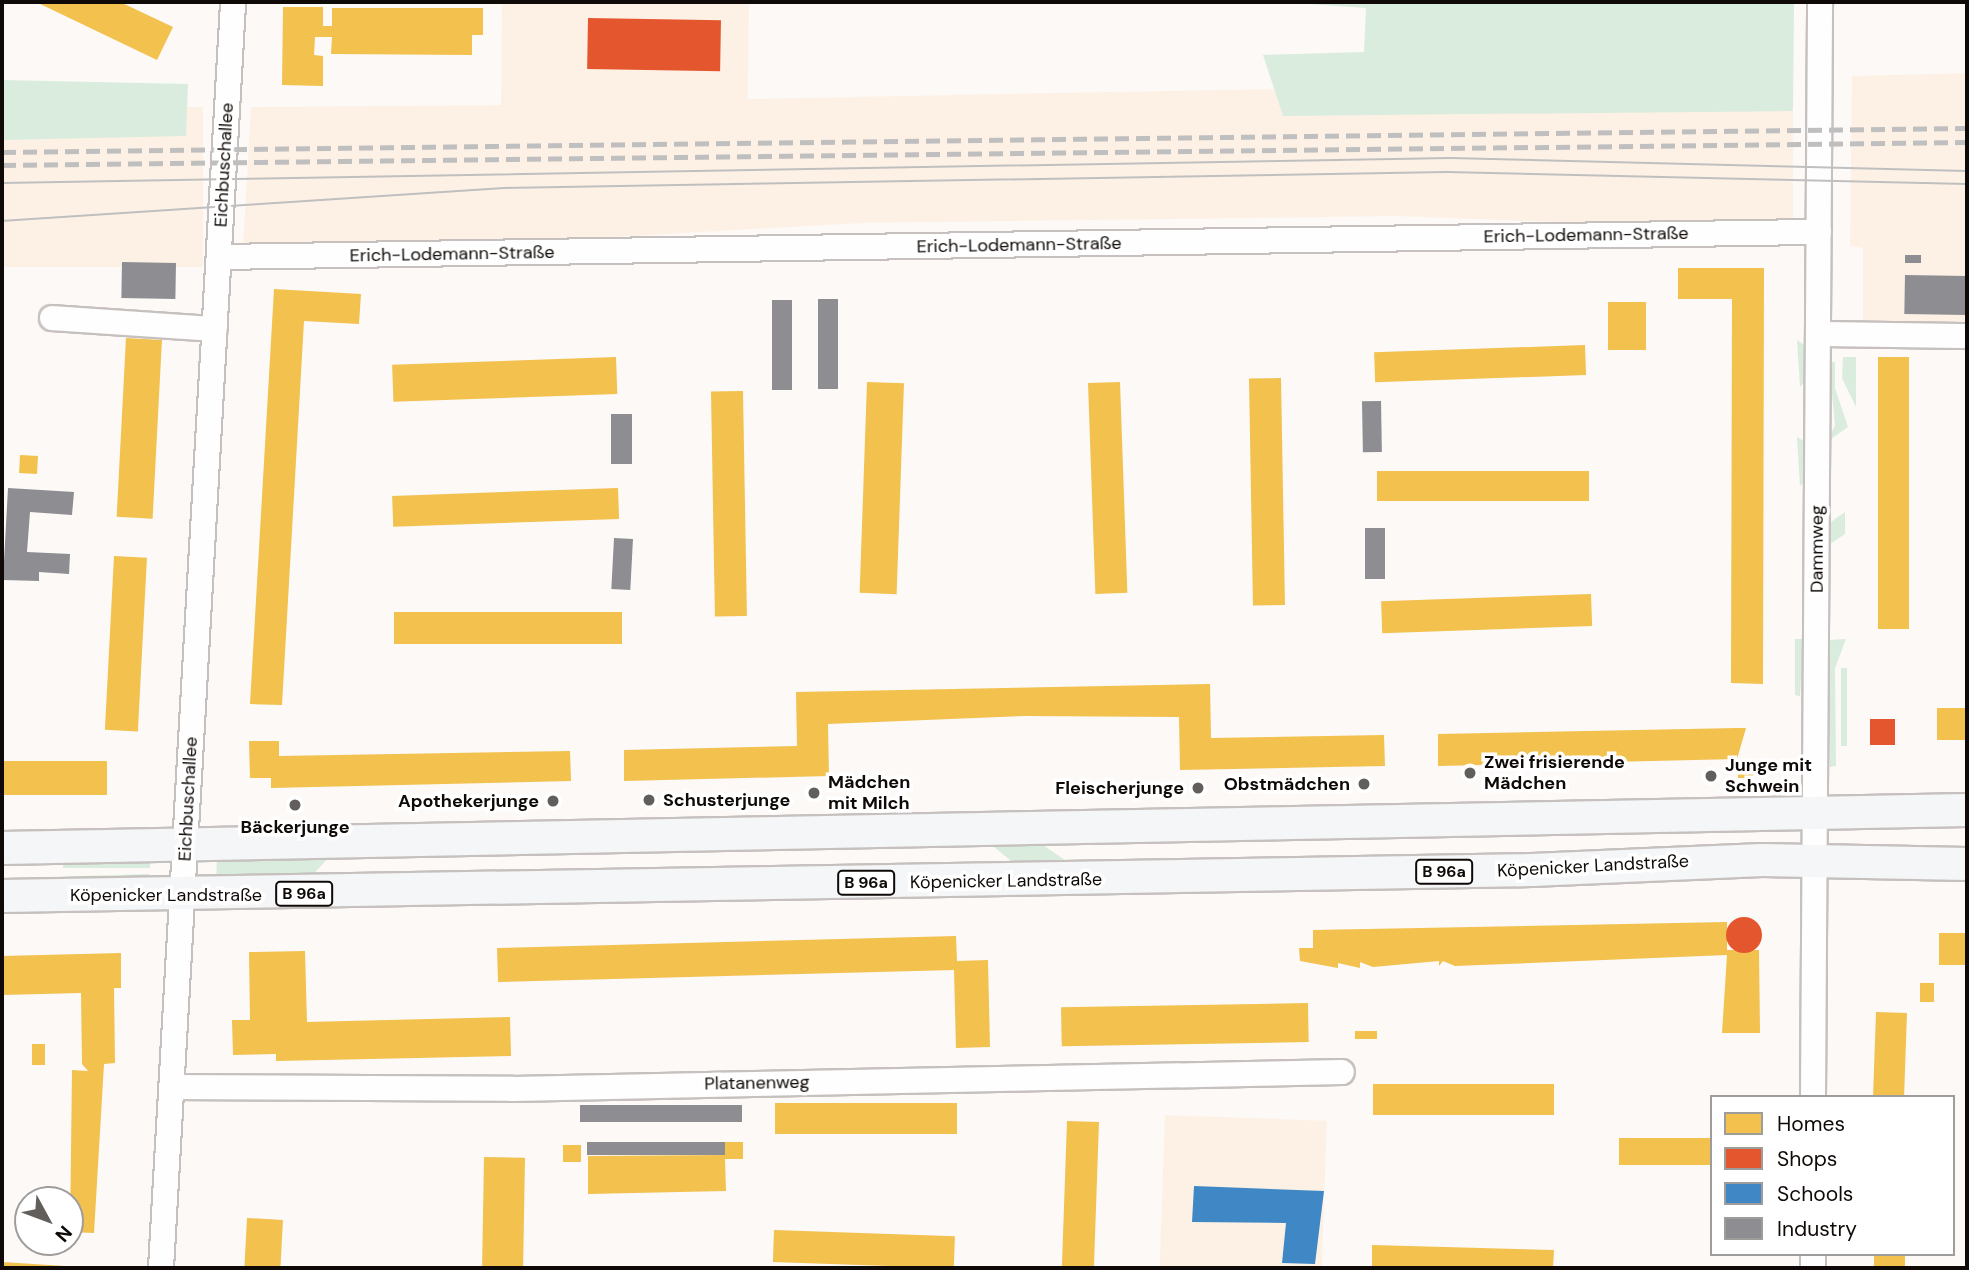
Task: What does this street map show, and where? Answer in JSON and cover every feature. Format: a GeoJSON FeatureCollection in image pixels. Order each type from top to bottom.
{"type":"FeatureCollection","features":[{"type":"Feature","properties":{"kind":"main road"},"geometry":{"type":"LineString","coordinates":[[2,848],[1967,810]]}},
{"type":"Feature","properties":{"kind":"main road","name":"Köpenicker Landstraße"},"geometry":{"type":"LineString","coordinates":[[2,896],[183,897],[1815,863],[1967,864]]}},
{"type":"Feature","properties":{"kind":"street","name":"Eichbuschallee"},"geometry":{"type":"LineString","coordinates":[[161,1268],[233,2]]}},
{"type":"Feature","properties":{"kind":"street","name":"Dammweg"},"geometry":{"type":"LineString","coordinates":[[1814,1095],[1820,2]]}},
{"type":"Feature","properties":{"kind":"street","name":"Erich-Lodemann-Straße"},"geometry":{"type":"LineString","coordinates":[[219,257],[1819,232]]}},
{"type":"Feature","properties":{"kind":"street"},"geometry":{"type":"LineString","coordinates":[[52,318],[215,329]]}},
{"type":"Feature","properties":{"kind":"street"},"geometry":{"type":"LineString","coordinates":[[1818,334],[1967,336]]}},
{"type":"Feature","properties":{"kind":"street","name":"Platanenweg"},"geometry":{"type":"LineString","coordinates":[[172,1087],[513,1089],[1342,1072]]}},
{"type":"Feature","properties":{"kind":"shaded area"},"geometry":{"type":"Polygon","coordinates":[[[502,2],[749,2],[748,99],[1793,79],[1793,220],[1608,224],[1397,216],[862,223],[488,244],[243,248],[251,107],[501,105],[502,2]]]}},
{"type":"Feature","properties":{"kind":"shaded area"},"geometry":{"type":"Polygon","coordinates":[[[1967,73],[1967,322],[1863,321],[1863,248],[1850,246],[1852,76],[1967,73]]]}},
{"type":"Feature","properties":{"kind":"shaded area"},"geometry":{"type":"Polygon","coordinates":[[[2,107],[203,107],[203,267],[2,267],[2,107]]]}},
{"type":"Feature","properties":{"kind":"shaded area"},"geometry":{"type":"Polygon","coordinates":[[[1165,1115],[1327,1121],[1322,1268],[1160,1268],[1165,1115]]]}},
{"type":"Feature","properties":{"kind":"green space"},"geometry":{"type":"Polygon","coordinates":[[[1281,2],[1794,2],[1793,111],[1283,116],[1263,55],[1364,52],[1366,8],[1281,2]]]}},
{"type":"Feature","properties":{"kind":"green space"},"geometry":{"type":"Polygon","coordinates":[[[2,80],[188,84],[186,136],[2,140],[2,80]]]}},
{"type":"Feature","properties":{"kind":"green space"},"geometry":{"type":"Polygon","coordinates":[[[1797,340],[1807,347],[1806,380],[1800,387],[1797,340]]]}},
{"type":"Feature","properties":{"kind":"green space"},"geometry":{"type":"Polygon","coordinates":[[[1843,357],[1856,357],[1856,407],[1842,378],[1843,357]]]}},
{"type":"Feature","properties":{"kind":"green space"},"geometry":{"type":"Polygon","coordinates":[[[1829,362],[1835,362],[1835,388],[1848,427],[1828,441],[1835,425],[1829,362]]]}},
{"type":"Feature","properties":{"kind":"green space"},"geometry":{"type":"Polygon","coordinates":[[[1797,437],[1806,442],[1806,481],[1800,486],[1797,437]]]}},
{"type":"Feature","properties":{"kind":"green space"},"geometry":{"type":"Polygon","coordinates":[[[1845,512],[1845,534],[1827,546],[1828,524],[1845,512]]]}},
{"type":"Feature","properties":{"kind":"green space"},"geometry":{"type":"Polygon","coordinates":[[[1795,639],[1803,639],[1800,696],[1795,695],[1795,639]]]}},
{"type":"Feature","properties":{"kind":"green space"},"geometry":{"type":"Polygon","coordinates":[[[1846,639],[1835,668],[1836,766],[1830,767],[1828,640],[1846,639]]]}},
{"type":"Feature","properties":{"kind":"green space"},"geometry":{"type":"Polygon","coordinates":[[[1841,668],[1847,668],[1847,746],[1841,746],[1841,668]]]}},
{"type":"Feature","properties":{"kind":"green space"},"geometry":{"type":"Polygon","coordinates":[[[1037,841],[1071,864],[1020,868],[988,842],[1037,841]]]}},
{"type":"Feature","properties":{"kind":"green space"},"geometry":{"type":"Polygon","coordinates":[[[330,856],[307,881],[216,883],[217,857],[330,856]]]}},
{"type":"Feature","properties":{"kind":"green space"},"geometry":{"type":"Polygon","coordinates":[[[63,859],[150,859],[150,868],[63,868],[63,859]]]}},
{"type":"Feature","properties":{"kind":"green space"},"geometry":{"type":"Polygon","coordinates":[[[149,874],[149,885],[40,887],[49,877],[149,874]]]}},
{"type":"Feature","properties":{"kind":"building: Homes"},"geometry":{"type":"Polygon","coordinates":[[[36,2],[120,2],[173,27],[157,60],[36,2]]]}},
{"type":"Feature","properties":{"kind":"building: Homes"},"geometry":{"type":"Polygon","coordinates":[[[283,7],[323,7],[323,26],[332,26],[332,8],[483,8],[483,35],[472,35],[472,55],[331,54],[332,37],[315,37],[314,55],[323,56],[323,86],[282,85],[283,7]]]}},
{"type":"Feature","properties":{"kind":"building: Homes"},"geometry":{"type":"Polygon","coordinates":[[[1678,268],[1764,268],[1763,684],[1731,683],[1732,299],[1678,299],[1678,268]]]}},
{"type":"Feature","properties":{"kind":"building: Homes"},"geometry":{"type":"Polygon","coordinates":[[[274,289],[361,294],[359,324],[304,321],[282,705],[250,704],[274,289]]]}},
{"type":"Feature","properties":{"kind":"building: Homes"},"geometry":{"type":"Polygon","coordinates":[[[1608,302],[1646,302],[1646,350],[1608,350],[1608,302]]]}},
{"type":"Feature","properties":{"kind":"building: Homes"},"geometry":{"type":"Polygon","coordinates":[[[126,338],[162,340],[153,519],[117,517],[126,338]]]}},
{"type":"Feature","properties":{"kind":"building: Homes"},"geometry":{"type":"Polygon","coordinates":[[[1585,345],[1586,375],[1375,382],[1374,352],[1585,345]]]}},
{"type":"Feature","properties":{"kind":"building: Homes"},"geometry":{"type":"Polygon","coordinates":[[[616,357],[617,394],[393,402],[392,365],[616,357]]]}},
{"type":"Feature","properties":{"kind":"building: Homes"},"geometry":{"type":"Polygon","coordinates":[[[1878,357],[1909,357],[1909,629],[1878,629],[1878,357]]]}},
{"type":"Feature","properties":{"kind":"building: Homes"},"geometry":{"type":"Polygon","coordinates":[[[1281,378],[1285,605],[1253,606],[1249,379],[1281,378]]]}},
{"type":"Feature","properties":{"kind":"building: Homes"},"geometry":{"type":"Polygon","coordinates":[[[867,382],[904,383],[897,594],[860,593],[867,382]]]}},
{"type":"Feature","properties":{"kind":"building: Homes"},"geometry":{"type":"Polygon","coordinates":[[[1120,382],[1127,593],[1095,594],[1088,383],[1120,382]]]}},
{"type":"Feature","properties":{"kind":"building: Homes"},"geometry":{"type":"Polygon","coordinates":[[[743,391],[747,616],[715,617],[711,392],[743,391]]]}},
{"type":"Feature","properties":{"kind":"building: Homes"},"geometry":{"type":"Polygon","coordinates":[[[20,455],[38,456],[37,474],[19,473],[20,455]]]}},
{"type":"Feature","properties":{"kind":"building: Homes"},"geometry":{"type":"Polygon","coordinates":[[[1377,471],[1589,471],[1589,501],[1377,501],[1377,471]]]}},
{"type":"Feature","properties":{"kind":"building: Homes"},"geometry":{"type":"Polygon","coordinates":[[[618,488],[619,519],[393,527],[392,496],[618,488]]]}},
{"type":"Feature","properties":{"kind":"building: Homes"},"geometry":{"type":"Polygon","coordinates":[[[114,556],[147,558],[138,731],[105,730],[114,556]]]}},
{"type":"Feature","properties":{"kind":"building: Homes"},"geometry":{"type":"Polygon","coordinates":[[[1591,594],[1592,626],[1382,633],[1381,601],[1591,594]]]}},
{"type":"Feature","properties":{"kind":"building: Homes"},"geometry":{"type":"Polygon","coordinates":[[[394,612],[622,612],[622,644],[394,644],[394,612]]]}},
{"type":"Feature","properties":{"kind":"building: Homes"},"geometry":{"type":"Polygon","coordinates":[[[1210,684],[1211,738],[1384,735],[1385,766],[1180,770],[1179,717],[1025,716],[828,724],[829,776],[624,781],[624,750],[797,746],[796,692],[1210,684]]]}},
{"type":"Feature","properties":{"kind":"building: Homes"},"geometry":{"type":"Polygon","coordinates":[[[1937,708],[1967,708],[1967,740],[1937,740],[1937,708]]]}},
{"type":"Feature","properties":{"kind":"building: Homes"},"geometry":{"type":"Polygon","coordinates":[[[1746,728],[1737,759],[1438,766],[1438,734],[1746,728]]]}},
{"type":"Feature","properties":{"kind":"building: Homes"},"geometry":{"type":"Polygon","coordinates":[[[249,741],[279,741],[279,756],[570,751],[571,781],[271,788],[271,778],[250,778],[249,741]]]}},
{"type":"Feature","properties":{"kind":"building: Homes"},"geometry":{"type":"Polygon","coordinates":[[[2,761],[107,761],[107,795],[2,795],[2,761]]]}},
{"type":"Feature","properties":{"kind":"building: Homes"},"geometry":{"type":"Polygon","coordinates":[[[1738,771],[1753,771],[1753,778],[1738,778],[1738,771]]]}},
{"type":"Feature","properties":{"kind":"building: Homes"},"geometry":{"type":"Polygon","coordinates":[[[1727,922],[1727,950],[1759,950],[1760,1033],[1722,1033],[1727,955],[1455,966],[1443,961],[1439,966],[1439,961],[1373,967],[1360,962],[1360,968],[1338,963],[1338,968],[1300,961],[1299,948],[1313,948],[1313,930],[1727,922]]]}},
{"type":"Feature","properties":{"kind":"building: Homes"},"geometry":{"type":"Polygon","coordinates":[[[1939,933],[1967,933],[1967,965],[1939,965],[1939,933]]]}},
{"type":"Feature","properties":{"kind":"building: Homes"},"geometry":{"type":"Polygon","coordinates":[[[956,936],[957,961],[988,960],[990,1047],[956,1048],[954,970],[498,982],[497,948],[956,936]]]}},
{"type":"Feature","properties":{"kind":"building: Homes"},"geometry":{"type":"Polygon","coordinates":[[[305,951],[307,1022],[510,1017],[511,1056],[276,1061],[276,1054],[233,1055],[232,1020],[250,1020],[249,952],[305,951]]]}},
{"type":"Feature","properties":{"kind":"building: Homes"},"geometry":{"type":"Polygon","coordinates":[[[121,953],[121,988],[114,988],[115,1063],[104,1064],[94,1233],[84,1233],[84,1186],[71,1186],[72,1070],[88,1071],[82,1064],[81,993],[2,995],[2,956],[121,953]]]}},
{"type":"Feature","properties":{"kind":"building: Homes"},"geometry":{"type":"Polygon","coordinates":[[[1920,983],[1934,983],[1934,1002],[1920,1002],[1920,983]]]}},
{"type":"Feature","properties":{"kind":"building: Homes"},"geometry":{"type":"Polygon","coordinates":[[[1308,1003],[1309,1042],[1062,1046],[1061,1007],[1308,1003]]]}},
{"type":"Feature","properties":{"kind":"building: Homes"},"geometry":{"type":"Polygon","coordinates":[[[1876,1012],[1907,1013],[1904,1095],[1873,1095],[1876,1012]]]}},
{"type":"Feature","properties":{"kind":"building: Homes"},"geometry":{"type":"Polygon","coordinates":[[[1355,1031],[1377,1031],[1377,1039],[1355,1039],[1355,1031]]]}},
{"type":"Feature","properties":{"kind":"building: Homes"},"geometry":{"type":"Polygon","coordinates":[[[32,1044],[45,1044],[45,1065],[32,1065],[32,1044]]]}},
{"type":"Feature","properties":{"kind":"building: Homes"},"geometry":{"type":"Polygon","coordinates":[[[1373,1084],[1554,1084],[1554,1115],[1373,1115],[1373,1084]]]}},
{"type":"Feature","properties":{"kind":"building: Homes"},"geometry":{"type":"Polygon","coordinates":[[[775,1103],[957,1103],[957,1134],[775,1134],[775,1103]]]}},
{"type":"Feature","properties":{"kind":"building: Homes"},"geometry":{"type":"Polygon","coordinates":[[[1067,1121],[1099,1122],[1094,1268],[1062,1268],[1067,1121]]]}},
{"type":"Feature","properties":{"kind":"building: Homes"},"geometry":{"type":"Polygon","coordinates":[[[1619,1138],[1710,1138],[1710,1165],[1619,1165],[1619,1138]]]}},
{"type":"Feature","properties":{"kind":"building: Homes"},"geometry":{"type":"Polygon","coordinates":[[[725,1142],[743,1142],[743,1159],[725,1159],[726,1191],[588,1194],[588,1156],[725,1155],[725,1142]]]}},
{"type":"Feature","properties":{"kind":"building: Homes"},"geometry":{"type":"Polygon","coordinates":[[[563,1145],[581,1145],[581,1162],[563,1162],[563,1145]]]}},
{"type":"Feature","properties":{"kind":"building: Homes"},"geometry":{"type":"Polygon","coordinates":[[[484,1157],[525,1158],[523,1268],[482,1268],[484,1157]]]}},
{"type":"Feature","properties":{"kind":"building: Homes"},"geometry":{"type":"Polygon","coordinates":[[[247,1218],[283,1220],[280,1268],[244,1268],[247,1218]]]}},
{"type":"Feature","properties":{"kind":"building: Homes"},"geometry":{"type":"Polygon","coordinates":[[[774,1230],[955,1236],[954,1268],[773,1262],[774,1230]]]}},
{"type":"Feature","properties":{"kind":"building: Homes"},"geometry":{"type":"Polygon","coordinates":[[[1372,1245],[1554,1250],[1553,1268],[1372,1268],[1372,1245]]]}},
{"type":"Feature","properties":{"kind":"building: Homes"},"geometry":{"type":"Polygon","coordinates":[[[1874,1256],[1905,1256],[1905,1268],[1874,1268],[1874,1256]]]}},
{"type":"Feature","properties":{"kind":"building: Homes"},"geometry":{"type":"Polygon","coordinates":[[[2,1262],[65,1266],[65,1268],[2,1268],[2,1262]]]}},
{"type":"Feature","properties":{"kind":"building: Shops"},"geometry":{"type":"Polygon","coordinates":[[[588,18],[721,20],[720,71],[587,69],[588,18]]]}},
{"type":"Feature","properties":{"kind":"building: Shops"},"geometry":{"type":"Polygon","coordinates":[[[1870,719],[1895,719],[1895,745],[1870,745],[1870,719]]]}},
{"type":"Feature","properties":{"kind":"building: Shops"},"geometry":{"type":"Polygon","coordinates":[[[1744,917],[1756,923],[1762,935],[1756,947],[1744,953],[1732,947],[1726,935],[1732,923],[1744,917]]]}},
{"type":"Feature","properties":{"kind":"building: Schools"},"geometry":{"type":"Polygon","coordinates":[[[1194,1186],[1324,1191],[1315,1264],[1282,1263],[1286,1223],[1192,1222],[1194,1186]]]}},
{"type":"Feature","properties":{"kind":"building: Industry"},"geometry":{"type":"Polygon","coordinates":[[[1905,255],[1921,255],[1921,263],[1905,263],[1905,255]]]}},
{"type":"Feature","properties":{"kind":"building: Industry"},"geometry":{"type":"Polygon","coordinates":[[[122,262],[176,263],[175,299],[121,298],[122,262]]]}},
{"type":"Feature","properties":{"kind":"building: Industry"},"geometry":{"type":"Polygon","coordinates":[[[1905,275],[1967,276],[1966,315],[1904,314],[1905,275]]]}},
{"type":"Feature","properties":{"kind":"building: Industry"},"geometry":{"type":"Polygon","coordinates":[[[818,299],[838,299],[838,389],[818,389],[818,299]]]}},
{"type":"Feature","properties":{"kind":"building: Industry"},"geometry":{"type":"Polygon","coordinates":[[[772,300],[792,300],[792,390],[772,390],[772,300]]]}},
{"type":"Feature","properties":{"kind":"building: Industry"},"geometry":{"type":"Polygon","coordinates":[[[1362,401],[1381,401],[1382,452],[1363,452],[1362,401]]]}},
{"type":"Feature","properties":{"kind":"building: Industry"},"geometry":{"type":"Polygon","coordinates":[[[611,414],[632,414],[632,464],[611,464],[611,414]]]}},
{"type":"Feature","properties":{"kind":"building: Industry"},"geometry":{"type":"Polygon","coordinates":[[[8,488],[74,492],[72,515],[30,512],[27,552],[70,554],[69,574],[39,572],[39,581],[3,580],[8,488]]]}},
{"type":"Feature","properties":{"kind":"building: Industry"},"geometry":{"type":"Polygon","coordinates":[[[1365,528],[1385,528],[1385,579],[1365,579],[1365,528]]]}},
{"type":"Feature","properties":{"kind":"building: Industry"},"geometry":{"type":"Polygon","coordinates":[[[614,538],[633,539],[630,590],[611,589],[614,538]]]}},
{"type":"Feature","properties":{"kind":"building: Industry"},"geometry":{"type":"Polygon","coordinates":[[[580,1105],[742,1105],[742,1122],[580,1122],[580,1105]]]}},
{"type":"Feature","properties":{"kind":"building: Industry"},"geometry":{"type":"Polygon","coordinates":[[[587,1142],[725,1142],[725,1155],[587,1155],[587,1142]]]}},
{"type":"Feature","properties":{"kind":"tram line"},"geometry":{"type":"LineString","coordinates":[[2,183],[1451,158],[1967,171]]}},
{"type":"Feature","properties":{"kind":"tram line"},"geometry":{"type":"LineString","coordinates":[[2,221],[503,188],[1447,172],[1967,184]]}},
{"type":"Feature","properties":{"kind":"railway"},"geometry":{"type":"LineString","coordinates":[[2,152],[1967,128]]}},
{"type":"Feature","properties":{"kind":"railway"},"geometry":{"type":"LineString","coordinates":[[2,165],[1967,142]]}},
{"type":"Feature","properties":{"kind":"place","name":"Zwei frisierende Mädchen"},"geometry":{"type":"Point","coordinates":[1470,773]}},
{"type":"Feature","properties":{"kind":"place","name":"Junge mit Schwein"},"geometry":{"type":"Point","coordinates":[1711,776]}},
{"type":"Feature","properties":{"kind":"place","name":"Obstmädchen"},"geometry":{"type":"Point","coordinates":[1364,784]}},
{"type":"Feature","properties":{"kind":"place","name":"Fleischerjunge"},"geometry":{"type":"Point","coordinates":[1198,788]}},
{"type":"Feature","properties":{"kind":"place","name":"Mädchen mit Milch"},"geometry":{"type":"Point","coordinates":[814,793]}},
{"type":"Feature","properties":{"kind":"place","name":"Schusterjunge"},"geometry":{"type":"Point","coordinates":[649,800]}},
{"type":"Feature","properties":{"kind":"place","name":"Apothekerjunge"},"geometry":{"type":"Point","coordinates":[553,801]}},
{"type":"Feature","properties":{"kind":"place","name":"Bäckerjunge"},"geometry":{"type":"Point","coordinates":[295,805]}}]}
